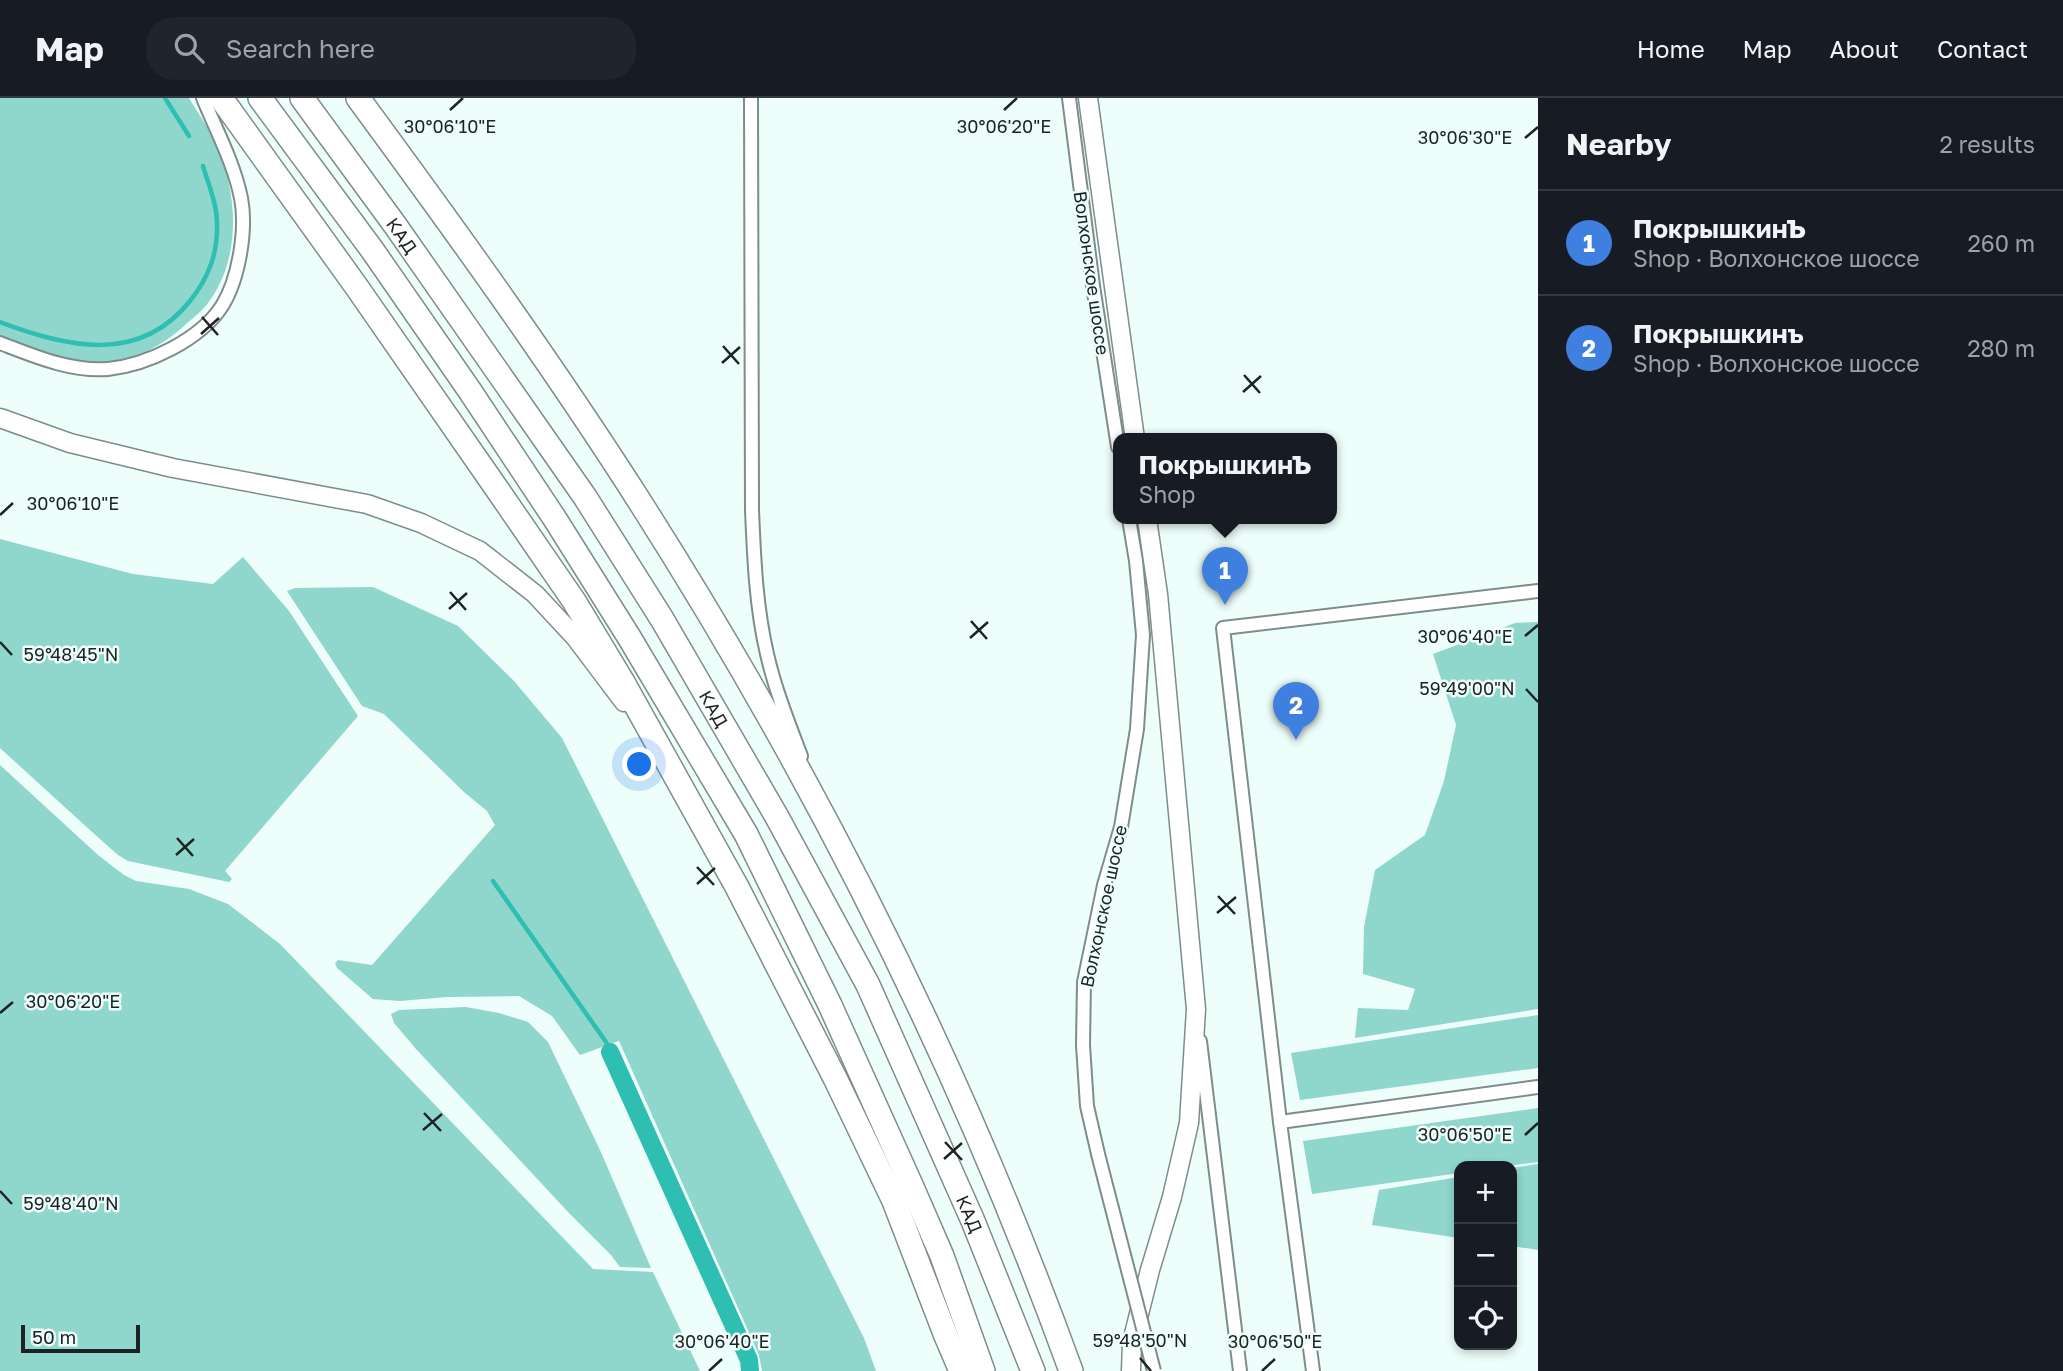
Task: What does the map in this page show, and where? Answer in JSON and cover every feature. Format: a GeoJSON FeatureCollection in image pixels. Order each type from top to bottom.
{"type":"FeatureCollection","features":[{"type":"Feature","properties":{"kind":"highway"},"geometry":{"type":"LineString","coordinates":[[221,98],[439,404],[574,601],[669,764],[750,912],[835,1078],[894,1201],[961,1371]]}},
{"type":"Feature","properties":{"kind":"highway","name":"КАД"},"geometry":{"type":"LineString","coordinates":[[260,98],[373,251],[548,509],[629,637],[746,834],[830,1005],[912,1187],[942,1256],[983,1371]]}},
{"type":"Feature","properties":{"kind":"highway","name":"КАД"},"geometry":{"type":"LineString","coordinates":[[302,98],[396,225],[585,497],[662,619],[777,817],[869,985],[973,1221],[1033,1371]]}},
{"type":"Feature","properties":{"kind":"highway"},"geometry":{"type":"LineString","coordinates":[[358,98],[576,404],[642,503],[747,679],[820,809],[901,969],[971,1123],[1072,1371]]}},
{"type":"Feature","properties":{"kind":"main road","name":"Волхонское шоссе"},"geometry":{"type":"LineString","coordinates":[[1087,98],[1134,433]]}},
{"type":"Feature","properties":{"kind":"main road"},"geometry":{"type":"LineString","coordinates":[[0,418],[70,443],[148,462],[367,504],[421,523],[480,551],[535,594],[575,638],[669,764]]}},
{"type":"Feature","properties":{"kind":"main road"},"geometry":{"type":"LineString","coordinates":[[1131,1371],[1132,1342],[1172,1197],[1189,1123],[1196,1009],[1159,608],[1148,524]]}},
{"type":"Feature","properties":{"kind":"street"},"geometry":{"type":"LineString","coordinates":[[0,343],[72,367],[107,369],[144,361],[172,348],[201,329],[222,306],[234,277],[241,248],[241,198],[203,98]]}},
{"type":"Feature","properties":{"kind":"street"},"geometry":{"type":"LineString","coordinates":[[751,98],[752,510],[756,582],[766,652],[776,688],[820,809]]}},
{"type":"Feature","properties":{"kind":"street","name":"Волхонское шоссе"},"geometry":{"type":"LineString","coordinates":[[1069,98],[1089,259],[1116,433]]}},
{"type":"Feature","properties":{"kind":"street","name":"Волхонское шоссе"},"geometry":{"type":"LineString","coordinates":[[1130,524],[1143,635],[1138,729],[1121,827],[1104,885],[1084,982],[1083,1045],[1087,1106],[1097,1154],[1154,1371]]}},
{"type":"Feature","properties":{"kind":"street"},"geometry":{"type":"LineString","coordinates":[[1313,1371],[1280,1122],[1223,628],[1538,591]]}},
{"type":"Feature","properties":{"kind":"street"},"geometry":{"type":"LineString","coordinates":[[1196,1009],[1240,1371]]}},
{"type":"Feature","properties":{"kind":"street"},"geometry":{"type":"LineString","coordinates":[[1280,1122],[1538,1087]]}},
{"type":"Feature","properties":{"kind":"shaded area"},"geometry":{"type":"Polygon","coordinates":[[[0,98],[189,98],[213,138],[223,163],[229,183],[233,225],[227,266],[219,285],[208,303],[168,339],[148,351],[126,359],[90,362],[51,355],[0,338],[0,98]]]}},
{"type":"Feature","properties":{"kind":"shaded area"},"geometry":{"type":"Polygon","coordinates":[[[0,539],[133,574],[213,584],[243,557],[289,611],[358,716],[225,871],[232,879],[229,882],[128,861],[118,855],[0,748],[0,539]]]}},
{"type":"Feature","properties":{"kind":"shaded area"},"geometry":{"type":"Polygon","coordinates":[[[373,587],[458,626],[514,681],[562,738],[864,1338],[876,1371],[762,1371],[759,1355],[619,1041],[580,1055],[552,1016],[519,996],[400,1001],[373,999],[337,968],[335,963],[338,960],[372,965],[495,825],[487,811],[384,714],[362,706],[287,591],[295,588],[373,587]]]}},
{"type":"Feature","properties":{"kind":"shaded area"},"geometry":{"type":"Polygon","coordinates":[[[1538,622],[1538,1009],[1355,1038],[1358,1008],[1408,1010],[1415,989],[1363,974],[1364,927],[1375,870],[1425,835],[1444,781],[1456,725],[1433,654],[1515,623],[1538,622]]]}},
{"type":"Feature","properties":{"kind":"shaded area"},"geometry":{"type":"Polygon","coordinates":[[[0,765],[98,855],[124,875],[136,881],[189,889],[228,904],[280,944],[593,1269],[653,1272],[700,1371],[0,1371],[0,765]]]}},
{"type":"Feature","properties":{"kind":"shaded area"},"geometry":{"type":"Polygon","coordinates":[[[466,1007],[528,1022],[548,1042],[600,1150],[651,1268],[620,1267],[416,1049],[394,1023],[391,1014],[399,1010],[466,1007]]]}},
{"type":"Feature","properties":{"kind":"shaded area"},"geometry":{"type":"Polygon","coordinates":[[[1538,1015],[1538,1068],[1300,1100],[1291,1053],[1538,1015]]]}},
{"type":"Feature","properties":{"kind":"shaded area"},"geometry":{"type":"Polygon","coordinates":[[[1538,1108],[1538,1162],[1517,1165],[1517,1161],[1454,1161],[1454,1174],[1312,1194],[1303,1141],[1538,1108]]]}},
{"type":"Feature","properties":{"kind":"shaded area"},"geometry":{"type":"Polygon","coordinates":[[[1538,1164],[1538,1250],[1517,1247],[1517,1167],[1538,1164]]]}},
{"type":"Feature","properties":{"kind":"shaded area"},"geometry":{"type":"Polygon","coordinates":[[[1454,1178],[1454,1237],[1372,1225],[1379,1190],[1454,1178]]]}},
{"type":"Feature","properties":{"kind":"waterway"},"geometry":{"type":"LineString","coordinates":[[165,98],[189,136]]}},
{"type":"Feature","properties":{"kind":"waterway"},"geometry":{"type":"LineString","coordinates":[[0,322],[51,338],[101,345],[148,335],[170,321],[197,292],[214,255],[217,216],[203,166]]}},
{"type":"Feature","properties":{"kind":"waterway"},"geometry":{"type":"LineString","coordinates":[[493,881],[606,1042],[610,1052]]}},
{"type":"Feature","properties":{"kind":"waterway"},"geometry":{"type":"LineString","coordinates":[[610,1052],[749,1360],[750,1371]]}},
{"type":"Feature","properties":{"kind":"place","name":"ПокрышкинЪ"},"geometry":{"type":"Point","coordinates":[1225,605]}},
{"type":"Feature","properties":{"kind":"place","name":"Покрышкинъ"},"geometry":{"type":"Point","coordinates":[1296,740]}}]}
